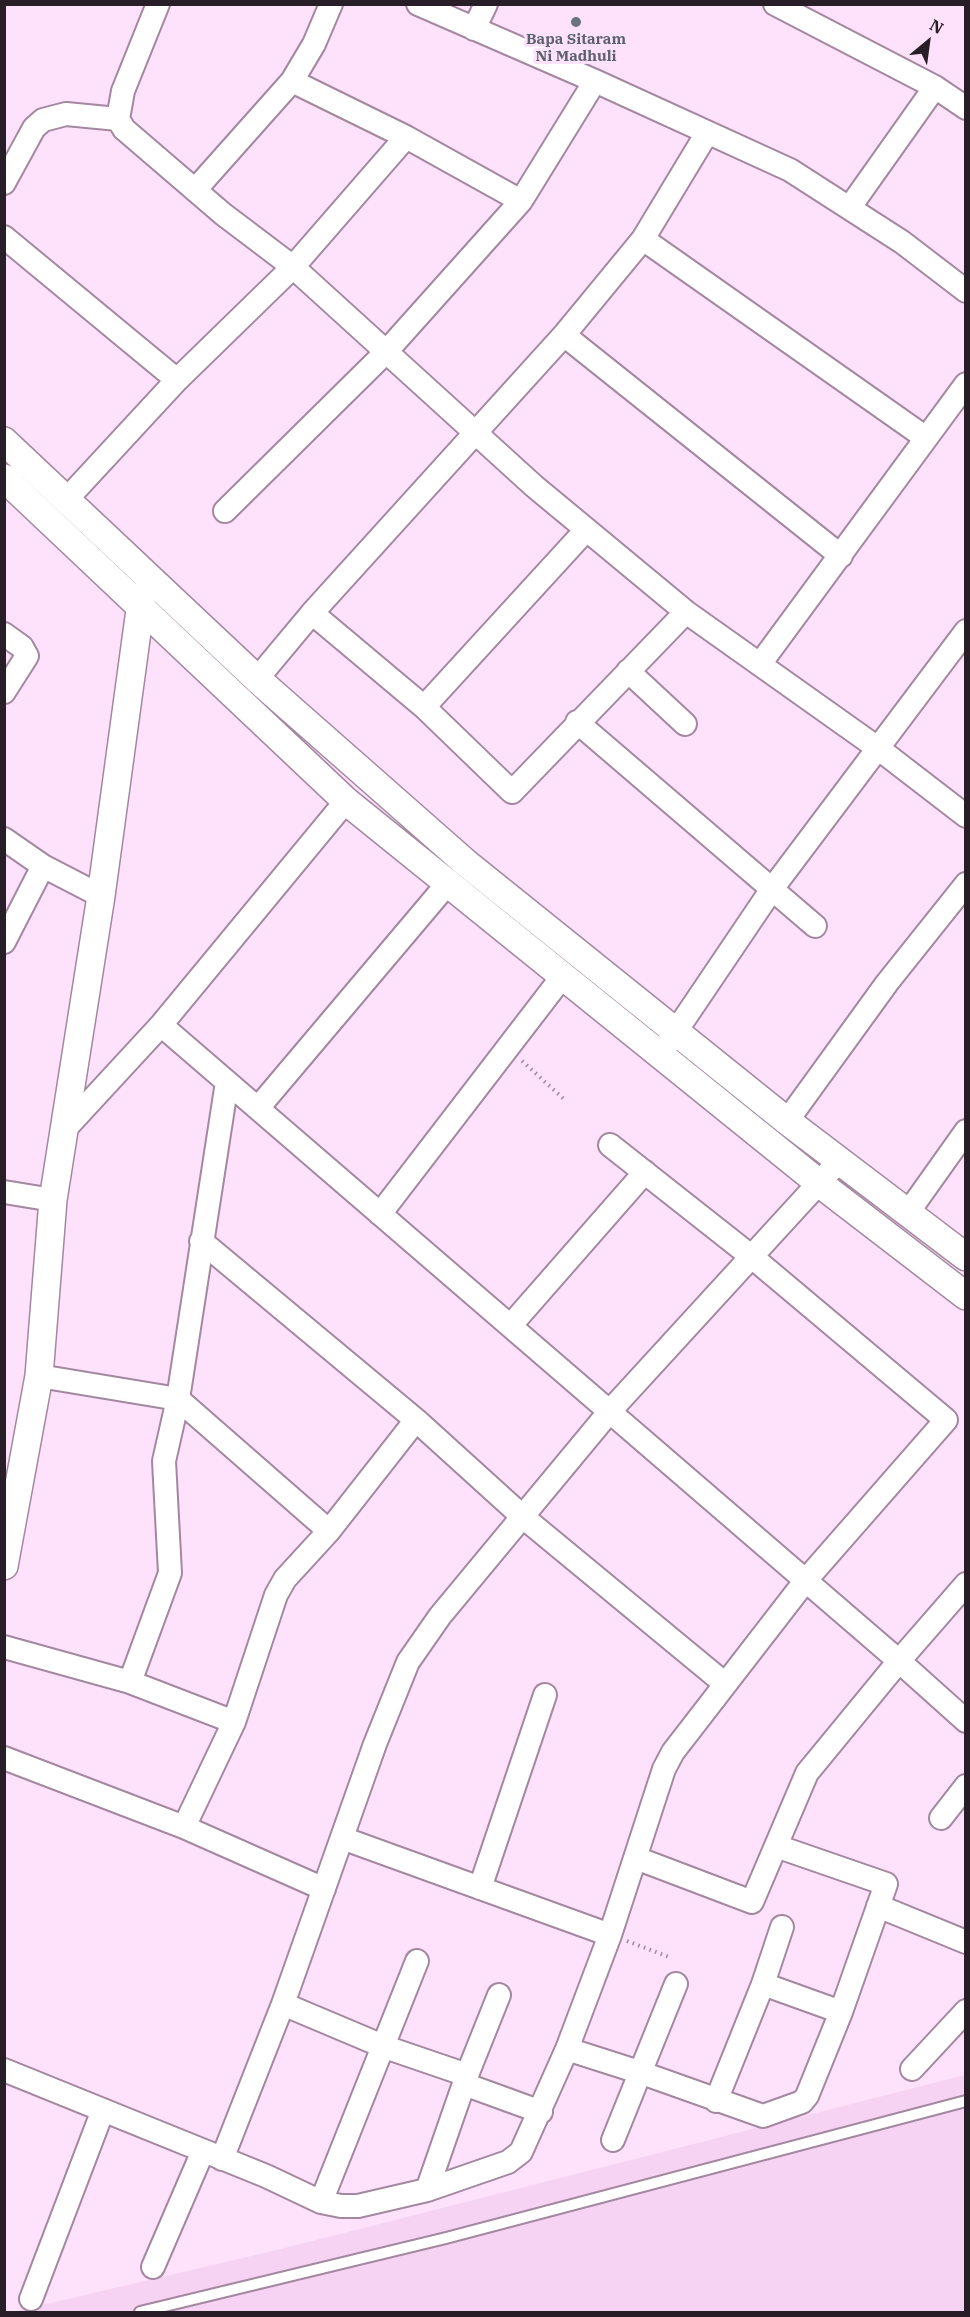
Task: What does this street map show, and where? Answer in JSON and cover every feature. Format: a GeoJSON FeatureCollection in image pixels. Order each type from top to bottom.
{"type":"FeatureCollection","features":[{"type":"Feature","properties":{"kind":"street"},"geometry":{"type":"LineString","coordinates":[[158,4],[123,91],[118,119],[124,129],[195,190],[293,267],[385,353],[586,530],[686,612],[879,749],[966,816]]}},
{"type":"Feature","properties":{"kind":"street"},"geometry":{"type":"LineString","coordinates":[[195,190],[292,81],[314,44],[331,4]]}},
{"type":"Feature","properties":{"kind":"street"},"geometry":{"type":"LineString","coordinates":[[418,4],[595,81],[790,170],[850,207],[966,291]]}},
{"type":"Feature","properties":{"kind":"street"},"geometry":{"type":"LineString","coordinates":[[474,28],[486,4]]}},
{"type":"Feature","properties":{"kind":"street"},"geometry":{"type":"LineString","coordinates":[[775,4],[935,87],[966,108]]}},
{"type":"Feature","properties":{"kind":"street"},"geometry":{"type":"LineString","coordinates":[[292,81],[406,137],[521,201]]}},
{"type":"Feature","properties":{"kind":"street"},"geometry":{"type":"LineString","coordinates":[[225,511],[385,353],[521,201],[595,81]]}},
{"type":"Feature","properties":{"kind":"street"},"geometry":{"type":"LineString","coordinates":[[850,207],[935,87]]}},
{"type":"Feature","properties":{"kind":"street"},"geometry":{"type":"LineString","coordinates":[[4,183],[34,128],[44,120],[66,114],[118,119]]}},
{"type":"Feature","properties":{"kind":"street"},"geometry":{"type":"LineString","coordinates":[[257,679],[312,613],[478,433],[564,335],[643,239],[707,133]]}},
{"type":"Feature","properties":{"kind":"street"},"geometry":{"type":"LineString","coordinates":[[66,500],[177,381],[293,267],[406,137]]}},
{"type":"Feature","properties":{"kind":"street"},"geometry":{"type":"LineString","coordinates":[[4,237],[177,381]]}},
{"type":"Feature","properties":{"kind":"street"},"geometry":{"type":"LineString","coordinates":[[643,239],[926,438]]}},
{"type":"Feature","properties":{"kind":"street"},"geometry":{"type":"LineString","coordinates":[[564,335],[841,556]]}},
{"type":"Feature","properties":{"kind":"street"},"geometry":{"type":"LineString","coordinates":[[760,664],[966,384]]}},
{"type":"Feature","properties":{"kind":"street"},"geometry":{"type":"LineString","coordinates":[[4,441],[257,679],[466,863],[787,1121],[966,1257]]}},
{"type":"Feature","properties":{"kind":"street"},"geometry":{"type":"LineString","coordinates":[[4,478],[346,801],[819,1183],[966,1296]]}},
{"type":"Feature","properties":{"kind":"street"},"geometry":{"type":"LineString","coordinates":[[424,707],[586,530]]}},
{"type":"Feature","properties":{"kind":"street"},"geometry":{"type":"LineString","coordinates":[[4,1566],[39,1376],[52,1200],[101,896],[145,576]]}},
{"type":"Feature","properties":{"kind":"street"},"geometry":{"type":"LineString","coordinates":[[312,613],[424,707],[512,792],[577,722],[686,612]]}},
{"type":"Feature","properties":{"kind":"street"},"geometry":{"type":"LineString","coordinates":[[660,1055],[772,890],[966,631]]}},
{"type":"Feature","properties":{"kind":"street"},"geometry":{"type":"LineString","coordinates":[[4,634],[22,647],[27,656],[4,692]]}},
{"type":"Feature","properties":{"kind":"street"},"geometry":{"type":"LineString","coordinates":[[628,670],[685,724]]}},
{"type":"Feature","properties":{"kind":"street"},"geometry":{"type":"LineString","coordinates":[[577,722],[815,926]]}},
{"type":"Feature","properties":{"kind":"street"},"geometry":{"type":"LineString","coordinates":[[65,1129],[161,1025],[346,801]]}},
{"type":"Feature","properties":{"kind":"street"},"geometry":{"type":"LineString","coordinates":[[4,839],[43,866],[101,896]]}},
{"type":"Feature","properties":{"kind":"street"},"geometry":{"type":"LineString","coordinates":[[4,942],[43,866]]}},
{"type":"Feature","properties":{"kind":"street"},"geometry":{"type":"LineString","coordinates":[[258,1108],[448,883]]}},
{"type":"Feature","properties":{"kind":"street"},"geometry":{"type":"LineString","coordinates":[[787,1121],[887,984],[966,884]]}},
{"type":"Feature","properties":{"kind":"street"},"geometry":{"type":"LineString","coordinates":[[380,1214],[562,977]]}},
{"type":"Feature","properties":{"kind":"street"},"geometry":{"type":"LineString","coordinates":[[161,1025],[806,1580],[966,1721]]}},
{"type":"Feature","properties":{"kind":"street"},"geometry":{"type":"LineString","coordinates":[[130,1682],[170,1572],[164,1461],[178,1399],[227,1082]]}},
{"type":"Feature","properties":{"kind":"street"},"geometry":{"type":"LineString","coordinates":[[907,1214],[966,1131]]}},
{"type":"Feature","properties":{"kind":"street"},"geometry":{"type":"LineString","coordinates":[[4,2070],[321,2202],[341,2206],[358,2206],[427,2190],[508,2162],[521,2152],[541,2112],[567,2049],[610,1935],[664,1769],[673,1752],[724,1683],[806,1580],[946,1420],[752,1257],[610,1145]]}},
{"type":"Feature","properties":{"kind":"street"},"geometry":{"type":"LineString","coordinates":[[153,2267],[212,2155],[283,2004],[408,1662],[440,1616],[610,1411],[839,1161]]}},
{"type":"Feature","properties":{"kind":"street"},"geometry":{"type":"LineString","coordinates":[[511,1325],[645,1172]]}},
{"type":"Feature","properties":{"kind":"street"},"geometry":{"type":"LineString","coordinates":[[4,1191],[52,1200]]}},
{"type":"Feature","properties":{"kind":"street"},"geometry":{"type":"LineString","coordinates":[[201,1241],[416,1420],[523,1517],[724,1683]]}},
{"type":"Feature","properties":{"kind":"street"},"geometry":{"type":"LineString","coordinates":[[39,1376],[178,1399],[329,1531]]}},
{"type":"Feature","properties":{"kind":"street"},"geometry":{"type":"LineString","coordinates":[[184,1827],[234,1722],[276,1595],[285,1579],[329,1531],[416,1420]]}},
{"type":"Feature","properties":{"kind":"street"},"geometry":{"type":"LineString","coordinates":[[636,1858],[752,1902],[807,1773],[966,1584]]}},
{"type":"Feature","properties":{"kind":"street"},"geometry":{"type":"LineString","coordinates":[[4,1647],[130,1682],[234,1722]]}},
{"type":"Feature","properties":{"kind":"street"},"geometry":{"type":"LineString","coordinates":[[480,1888],[545,1695]]}},
{"type":"Feature","properties":{"kind":"street"},"geometry":{"type":"LineString","coordinates":[[4,1758],[184,1827],[324,1889]]}},
{"type":"Feature","properties":{"kind":"street"},"geometry":{"type":"LineString","coordinates":[[941,1818],[966,1786]]}},
{"type":"Feature","properties":{"kind":"street"},"geometry":{"type":"LineString","coordinates":[[342,1838],[610,1935]]}},
{"type":"Feature","properties":{"kind":"street"},"geometry":{"type":"LineString","coordinates":[[567,2049],[763,2116],[802,2102],[807,2096],[841,2012],[886,1884],[776,1845]]}},
{"type":"Feature","properties":{"kind":"street"},"geometry":{"type":"LineString","coordinates":[[878,1906],[966,1942]]}},
{"type":"Feature","properties":{"kind":"street"},"geometry":{"type":"LineString","coordinates":[[716,2101],[763,1984],[782,1927]]}},
{"type":"Feature","properties":{"kind":"street"},"geometry":{"type":"LineString","coordinates":[[321,2202],[385,2047],[417,1961]]}},
{"type":"Feature","properties":{"kind":"street"},"geometry":{"type":"LineString","coordinates":[[613,2140],[642,2073],[676,1984]]}},
{"type":"Feature","properties":{"kind":"street"},"geometry":{"type":"LineString","coordinates":[[763,1984],[841,2012]]}},
{"type":"Feature","properties":{"kind":"street"},"geometry":{"type":"LineString","coordinates":[[427,2190],[466,2079],[499,1995]]}},
{"type":"Feature","properties":{"kind":"street"},"geometry":{"type":"LineString","coordinates":[[283,2004],[541,2112]]}},
{"type":"Feature","properties":{"kind":"street"},"geometry":{"type":"LineString","coordinates":[[912,2069],[966,2011]]}},
{"type":"Feature","properties":{"kind":"street"},"geometry":{"type":"LineString","coordinates":[[31,2299],[104,2110]]}},
{"type":"Feature","properties":{"kind":"lane"},"geometry":{"type":"LineString","coordinates":[[140,2313],[446,2238],[966,2102]]}},
{"type":"Feature","properties":{"kind":"path"},"geometry":{"type":"LineString","coordinates":[[508,1049],[565,1100]]}},
{"type":"Feature","properties":{"kind":"path"},"geometry":{"type":"LineString","coordinates":[[610,1935],[669,1957]]}},
{"type":"Feature","properties":{"kind":"shaded area"},"geometry":{"type":"Polygon","coordinates":[[[965,2075],[965,2312],[12,2312],[277,2250],[965,2075]]]}},
{"type":"Feature","properties":{"kind":"place","name":"Bapa Sitaram Ni Madhuli"},"geometry":{"type":"Point","coordinates":[576,22]}}]}
